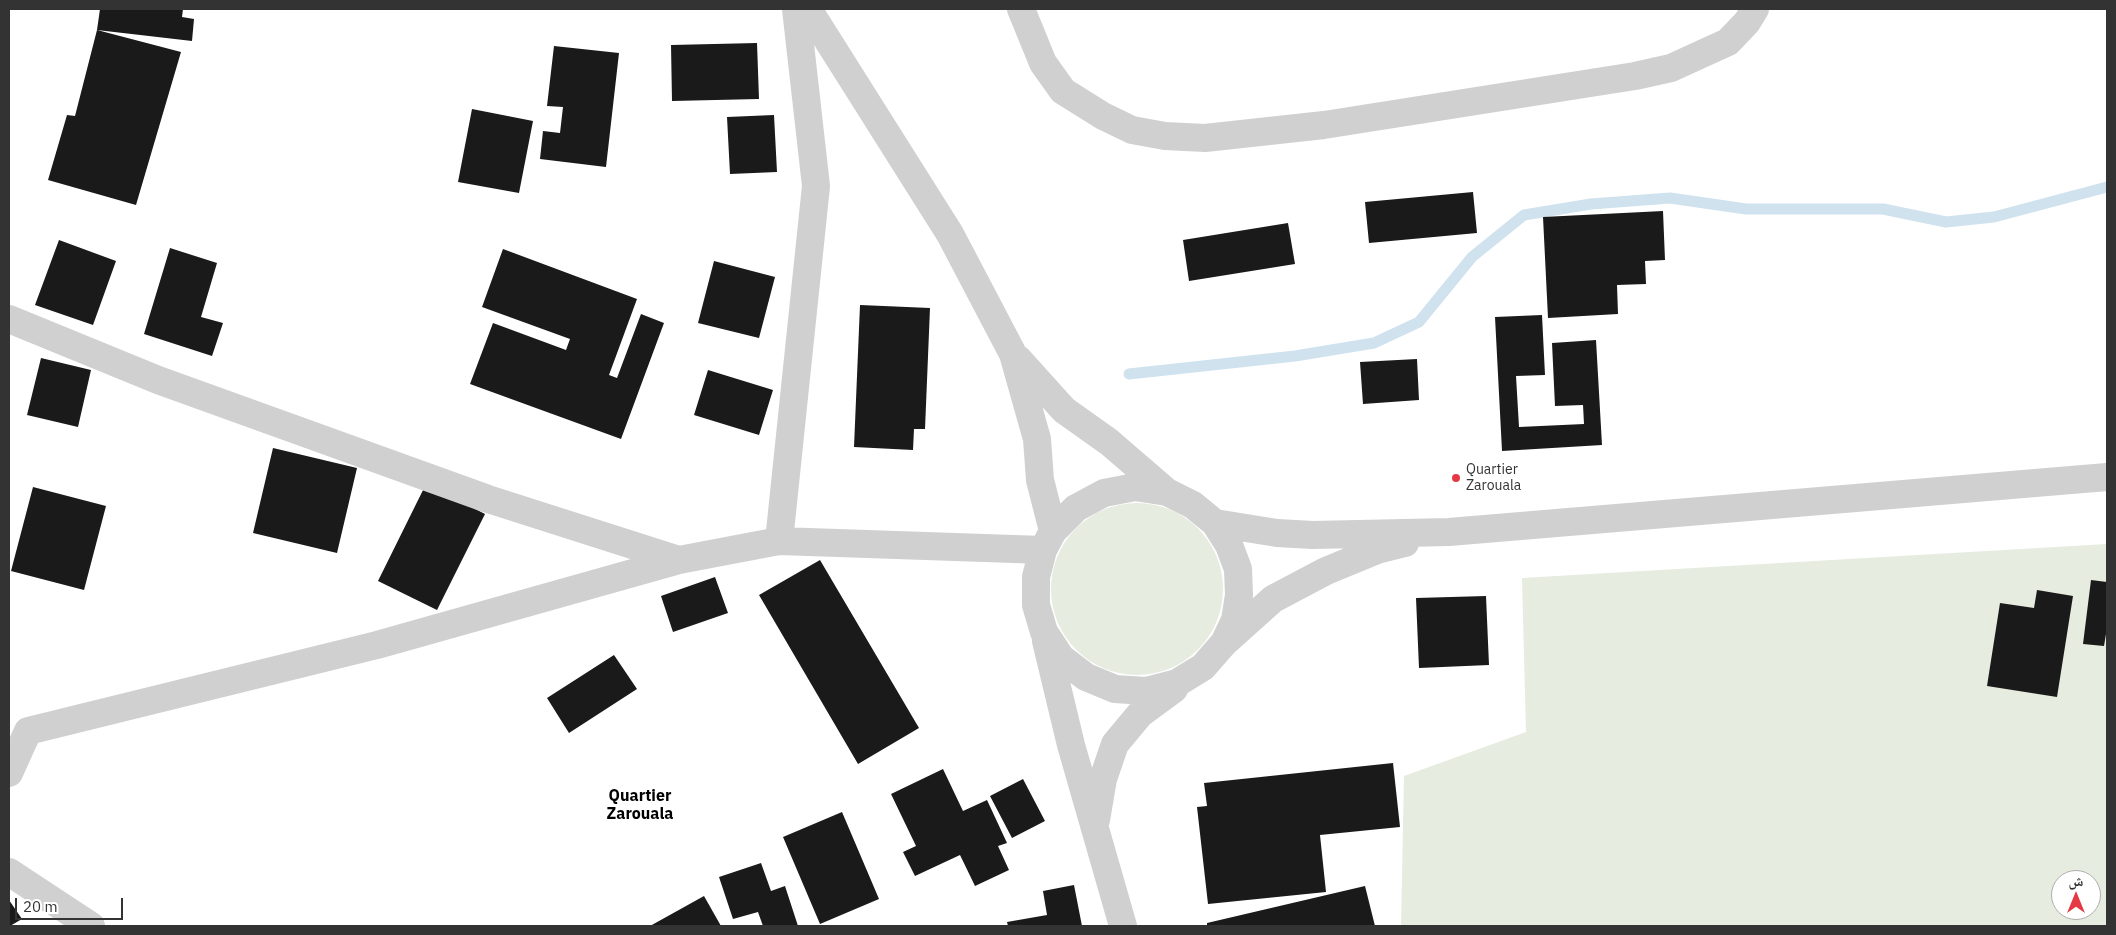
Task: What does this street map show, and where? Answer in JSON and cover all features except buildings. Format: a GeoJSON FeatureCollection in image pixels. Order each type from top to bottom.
{"type":"FeatureCollection","features":[{"type":"Feature","properties":{"kind":"street"},"geometry":{"type":"LineString","coordinates":[[779,541],[816,186],[796,9]]}},
{"type":"Feature","properties":{"kind":"street"},"geometry":{"type":"LineString","coordinates":[[808,9],[950,234],[1013,354],[1037,439],[1048,540]]}},
{"type":"Feature","properties":{"kind":"street"},"geometry":{"type":"LineString","coordinates":[[1021,9],[1043,63],[1063,91],[1102,116],[1132,130],[1165,136],[1205,138],[1324,125],[1635,76],[1671,68],[1728,42],[1747,22],[1755,9]]}},
{"type":"Feature","properties":{"kind":"street"},"geometry":{"type":"LineString","coordinates":[[9,319],[158,380],[478,496],[679,560]]}},
{"type":"Feature","properties":{"kind":"street"},"geometry":{"type":"LineString","coordinates":[[1013,354],[1064,410],[1109,442],[1167,492],[1194,505],[1215,523],[1229,545],[1238,569],[1239,595],[1235,620],[1224,642]]}},
{"type":"Feature","properties":{"kind":"street"},"geometry":{"type":"LineString","coordinates":[[1215,523],[1278,534],[1448,532],[2107,476]]}},
{"type":"Feature","properties":{"kind":"street"},"geometry":{"type":"LineString","coordinates":[[1123,926],[1071,745],[1036,605],[1036,577],[1048,540],[1076,508],[1104,493],[1136,487],[1167,492]]}},
{"type":"Feature","properties":{"kind":"street"},"geometry":{"type":"LineString","coordinates":[[1095,826],[1104,779],[1115,744],[1140,714],[1203,667],[1224,642],[1273,599],[1326,571],[1377,550],[1448,532]]}},
{"type":"Feature","properties":{"kind":"street"},"geometry":{"type":"LineString","coordinates":[[9,773],[28,731],[377,645],[679,560],[779,541],[1048,540]]}},
{"type":"Feature","properties":{"kind":"street"},"geometry":{"type":"LineString","coordinates":[[1044,632],[1061,658],[1086,677],[1115,689],[1146,691],[1177,683],[1203,667]]}},
{"type":"Feature","properties":{"kind":"street"},"geometry":{"type":"LineString","coordinates":[[9,872],[91,926]]}},
{"type":"Feature","properties":{"kind":"shaded area"},"geometry":{"type":"Polygon","coordinates":[[[1137,503],[1154,505],[1170,510],[1198,528],[1216,556],[1221,572],[1223,589],[1221,606],[1216,622],[1198,650],[1170,668],[1154,673],[1137,675],[1120,673],[1104,668],[1076,650],[1058,622],[1053,606],[1051,589],[1053,572],[1058,556],[1076,528],[1104,510],[1120,505],[1137,503]]]}},
{"type":"Feature","properties":{"kind":"shaded area"},"geometry":{"type":"Polygon","coordinates":[[[2107,544],[2107,926],[1401,926],[1404,776],[1526,732],[1522,578],[2107,544]]]}},
{"type":"Feature","properties":{"kind":"waterway"},"geometry":{"type":"LineString","coordinates":[[1129,374],[1295,356],[1374,343],[1419,322],[1472,257],[1524,215],[1591,204],[1670,198],[1746,209],[1883,209],[1946,222],[1994,217],[2107,187]]}},
{"type":"Feature","properties":{"kind":"place","name":"Quartier Zarouala"},"geometry":{"type":"Point","coordinates":[1456,478]}},
{"type":"Feature","properties":{"kind":"district","name":"Quartier Zarouala"},"geometry":{"type":"Point","coordinates":[640,805]}}]}
